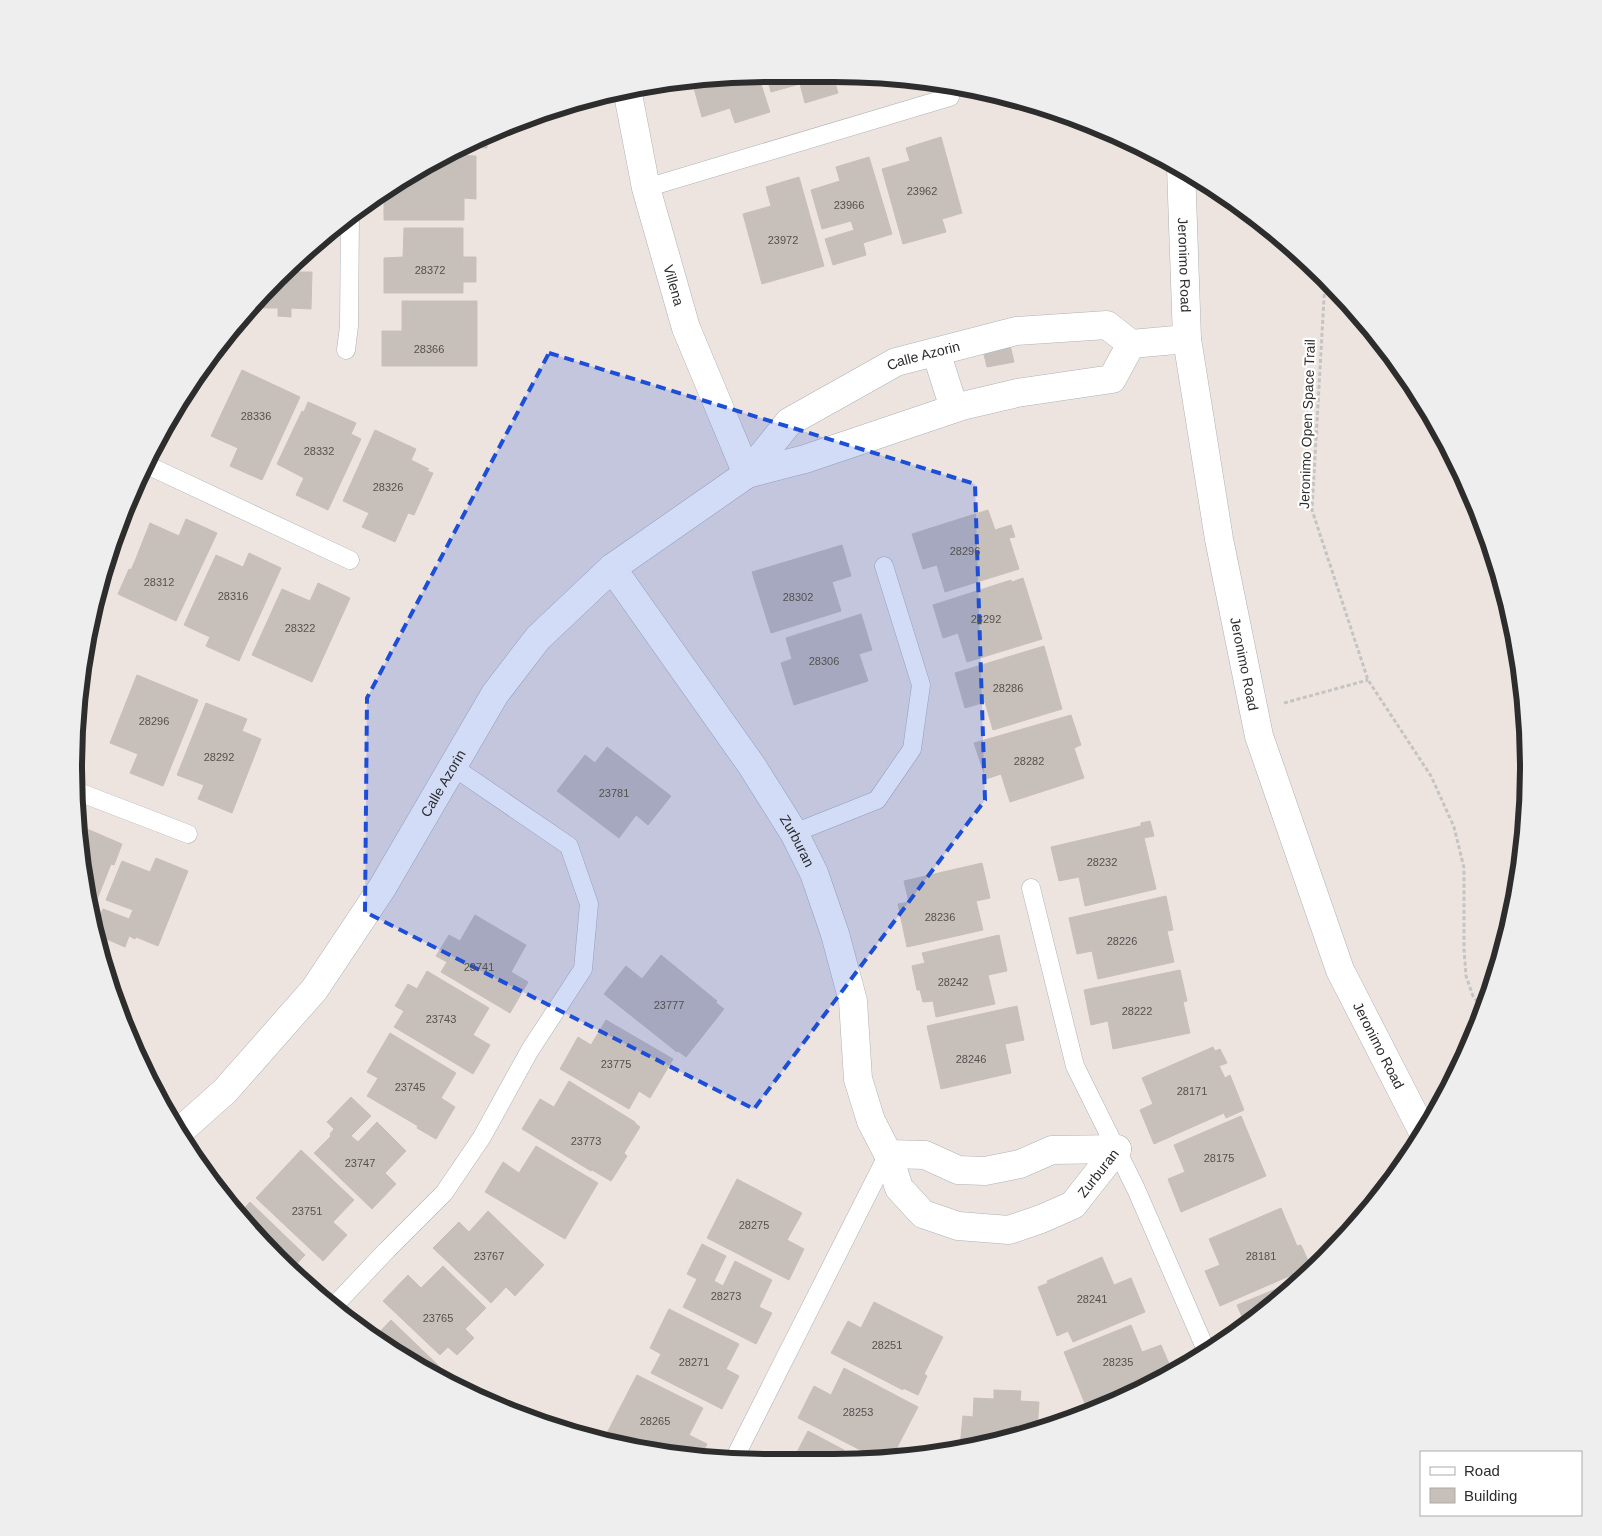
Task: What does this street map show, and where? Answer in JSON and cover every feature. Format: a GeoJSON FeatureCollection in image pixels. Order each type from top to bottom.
{"type":"FeatureCollection","features":[{"type":"Feature","properties":{"kind":"street","name":"Villena"},"geometry":{"type":"LineString","coordinates":[[629,97],[646,188],[686,328],[747,474]]}},
{"type":"Feature","properties":{"kind":"street","name":"Jeronimo Road"},"geometry":{"type":"LineString","coordinates":[[1181,177],[1187,339],[1219,539],[1259,736],[1340,970],[1419,1125]]}},
{"type":"Feature","properties":{"kind":"street","name":"Calle Azorin"},"geometry":{"type":"LineString","coordinates":[[184,1127],[225,1092],[314,990],[382,888],[495,694],[538,638],[612,568],[747,474],[790,422],[896,362],[1016,331],[1107,326],[1131,344],[1112,379],[1017,394],[954,408],[805,459],[747,474]]}},
{"type":"Feature","properties":{"kind":"street"},"geometry":{"type":"LineString","coordinates":[[1131,344],[1187,339]]}},
{"type":"Feature","properties":{"kind":"street"},"geometry":{"type":"LineString","coordinates":[[936,352],[954,408]]}},
{"type":"Feature","properties":{"kind":"street","name":"Zurburan"},"geometry":{"type":"LineString","coordinates":[[612,568],[752,766],[794,833],[814,873],[835,934],[853,1001],[858,1079],[871,1121],[888,1154],[899,1188],[924,1214],[958,1226],[1009,1230],[1041,1219],[1074,1204],[1117,1149]]}},
{"type":"Feature","properties":{"kind":"street","name":"Zurburan"},"geometry":{"type":"LineString","coordinates":[[888,1154],[925,1155],[958,1170],[985,1171],[1020,1164],[1052,1150],[1117,1149]]}},
{"type":"Feature","properties":{"kind":"lane"},"geometry":{"type":"LineString","coordinates":[[646,188],[950,97]]}},
{"type":"Feature","properties":{"kind":"lane"},"geometry":{"type":"LineString","coordinates":[[346,350],[349,326],[350,225]]}},
{"type":"Feature","properties":{"kind":"lane"},"geometry":{"type":"LineString","coordinates":[[152,467],[350,560]]}},
{"type":"Feature","properties":{"kind":"lane"},"geometry":{"type":"LineString","coordinates":[[794,833],[877,800],[912,749],[921,685],[884,566]]}},
{"type":"Feature","properties":{"kind":"lane"},"geometry":{"type":"LineString","coordinates":[[338,1301],[386,1250],[444,1193],[482,1137],[530,1050],[583,969],[589,904],[569,846],[452,766]]}},
{"type":"Feature","properties":{"kind":"lane"},"geometry":{"type":"LineString","coordinates":[[83,794],[188,834]]}},
{"type":"Feature","properties":{"kind":"lane"},"geometry":{"type":"LineString","coordinates":[[1031,888],[1075,1066],[1140,1198],[1204,1345]]}},
{"type":"Feature","properties":{"kind":"lane"},"geometry":{"type":"LineString","coordinates":[[737,1453],[888,1154]]}},
{"type":"Feature","properties":{"kind":"path","name":"Jeronimo Open Space Trail"},"geometry":{"type":"LineString","coordinates":[[1325,289],[1312,510],[1368,680],[1430,776],[1454,827],[1464,868],[1466,976],[1473,996],[1478,1002]]}},
{"type":"Feature","properties":{"kind":"path"},"geometry":{"type":"LineString","coordinates":[[1254,711],[1368,680]]}},
{"type":"Feature","properties":{"kind":"highlighted area"},"geometry":{"type":"Polygon","coordinates":[[[549,353],[975,484],[985,800],[754,1109],[365,912],[367,698],[549,353]]]}},
{"type":"Feature","properties":{"kind":"building"},"geometry":{"type":"Polygon","coordinates":[[[760,82],[770,112],[735,123],[730,108],[702,117],[694,87],[760,82]]]}},
{"type":"Feature","properties":{"kind":"building"},"geometry":{"type":"Polygon","coordinates":[[[768,82],[834,82],[838,93],[805,103],[800,84],[771,92],[768,82]]]}},
{"type":"Feature","properties":{"kind":"building"},"geometry":{"type":"Polygon","coordinates":[[[941,137],[962,213],[942,219],[946,232],[903,244],[882,169],[910,161],[906,148],[941,137]]]}},
{"type":"Feature","properties":{"kind":"building"},"geometry":{"type":"Polygon","coordinates":[[[487,143],[487,148],[477,148],[487,143]]]}},
{"type":"Feature","properties":{"kind":"building"},"geometry":{"type":"Polygon","coordinates":[[[461,155],[476,156],[476,199],[464,198],[464,220],[384,220],[384,200],[387,198],[425,174],[461,155]]]}},
{"type":"Feature","properties":{"kind":"building"},"geometry":{"type":"Polygon","coordinates":[[[869,157],[892,234],[863,243],[866,255],[833,265],[825,239],[854,230],[851,221],[822,229],[811,190],[840,181],[836,167],[869,157]]]}},
{"type":"Feature","properties":{"kind":"building"},"geometry":{"type":"Polygon","coordinates":[[[799,177],[824,266],[762,284],[743,214],[771,206],[766,187],[799,177]]]}},
{"type":"Feature","properties":{"kind":"building"},"geometry":{"type":"Polygon","coordinates":[[[404,228],[463,228],[463,257],[476,257],[476,282],[463,282],[463,293],[384,293],[384,258],[403,257],[404,228]]]}},
{"type":"Feature","properties":{"kind":"building"},"geometry":{"type":"Polygon","coordinates":[[[296,271],[312,272],[311,309],[291,308],[291,317],[278,316],[278,308],[260,308],[296,271]]]}},
{"type":"Feature","properties":{"kind":"building"},"geometry":{"type":"Polygon","coordinates":[[[402,301],[477,301],[477,366],[382,366],[382,331],[402,331],[402,301]]]}},
{"type":"Feature","properties":{"kind":"building"},"geometry":{"type":"Polygon","coordinates":[[[1010,345],[1014,362],[987,367],[983,350],[1010,345]]]}},
{"type":"Feature","properties":{"kind":"building"},"geometry":{"type":"Polygon","coordinates":[[[242,370],[300,397],[262,480],[230,466],[238,448],[211,436],[242,370]]]}},
{"type":"Feature","properties":{"kind":"building"},"geometry":{"type":"Polygon","coordinates":[[[308,402],[356,423],[351,434],[361,439],[328,510],[296,495],[304,478],[277,464],[308,402]]]}},
{"type":"Feature","properties":{"kind":"building"},"geometry":{"type":"Polygon","coordinates":[[[375,430],[416,449],[411,460],[433,473],[414,515],[408,513],[395,542],[362,527],[369,513],[343,501],[375,430]]]}},
{"type":"Feature","properties":{"kind":"building"},"geometry":{"type":"Polygon","coordinates":[[[988,510],[995,530],[1011,525],[1015,537],[1009,538],[1019,569],[945,592],[937,565],[923,569],[912,534],[988,510]]]}},
{"type":"Feature","properties":{"kind":"building"},"geometry":{"type":"Polygon","coordinates":[[[186,519],[217,533],[176,621],[118,594],[129,569],[131,570],[150,523],[179,536],[186,519]]]}},
{"type":"Feature","properties":{"kind":"building"},"geometry":{"type":"Polygon","coordinates":[[[842,545],[851,576],[832,582],[841,611],[771,633],[752,572],[842,545]]]}},
{"type":"Feature","properties":{"kind":"building"},"geometry":{"type":"Polygon","coordinates":[[[249,553],[281,568],[239,661],[206,646],[210,637],[184,625],[216,555],[243,567],[249,553]]]}},
{"type":"Feature","properties":{"kind":"building"},"geometry":{"type":"Polygon","coordinates":[[[1023,578],[1042,639],[967,662],[958,633],[943,638],[933,605],[1011,580],[1012,582],[1023,578]]]}},
{"type":"Feature","properties":{"kind":"building"},"geometry":{"type":"Polygon","coordinates":[[[318,583],[350,598],[312,682],[252,655],[282,589],[310,601],[318,583]]]}},
{"type":"Feature","properties":{"kind":"building"},"geometry":{"type":"Polygon","coordinates":[[[861,614],[872,650],[859,654],[868,681],[794,705],[781,663],[792,659],[786,638],[861,614]]]}},
{"type":"Feature","properties":{"kind":"building"},"geometry":{"type":"Polygon","coordinates":[[[1044,646],[1062,709],[993,730],[985,702],[965,708],[955,673],[1044,646]]]}},
{"type":"Feature","properties":{"kind":"building"},"geometry":{"type":"Polygon","coordinates":[[[137,675],[198,700],[163,786],[130,773],[138,754],[110,743],[137,675]]]}},
{"type":"Feature","properties":{"kind":"building"},"geometry":{"type":"Polygon","coordinates":[[[206,703],[247,719],[242,731],[261,739],[232,813],[198,799],[204,785],[177,775],[206,703]]]}},
{"type":"Feature","properties":{"kind":"building"},"geometry":{"type":"Polygon","coordinates":[[[1071,715],[1081,745],[1074,748],[1084,778],[1010,802],[1001,774],[986,779],[974,743],[1071,715]]]}},
{"type":"Feature","properties":{"kind":"building"},"geometry":{"type":"Polygon","coordinates":[[[607,747],[671,796],[648,825],[636,815],[619,838],[557,791],[585,755],[595,763],[607,747]]]}},
{"type":"Feature","properties":{"kind":"building"},"geometry":{"type":"Polygon","coordinates":[[[1150,821],[1154,836],[1144,838],[1156,889],[1085,906],[1079,877],[1059,881],[1051,847],[1141,826],[1141,823],[1150,821]]]}},
{"type":"Feature","properties":{"kind":"building"},"geometry":{"type":"Polygon","coordinates":[[[87,829],[122,844],[114,865],[111,864],[96,902],[88,857],[87,829]]]}},
{"type":"Feature","properties":{"kind":"building"},"geometry":{"type":"Polygon","coordinates":[[[156,858],[188,871],[158,946],[129,936],[125,947],[104,938],[99,917],[103,909],[129,919],[133,910],[106,900],[122,861],[150,872],[156,858]]]}},
{"type":"Feature","properties":{"kind":"building"},"geometry":{"type":"Polygon","coordinates":[[[982,863],[990,898],[976,901],[983,930],[907,947],[898,904],[909,902],[904,881],[982,863]]]}},
{"type":"Feature","properties":{"kind":"building"},"geometry":{"type":"Polygon","coordinates":[[[1166,896],[1173,930],[1167,931],[1174,962],[1098,979],[1092,951],[1077,954],[1069,918],[1166,896]]]}},
{"type":"Feature","properties":{"kind":"building"},"geometry":{"type":"Polygon","coordinates":[[[475,915],[526,945],[511,972],[528,982],[510,1013],[441,972],[447,962],[436,956],[449,935],[460,941],[475,915]]]}},
{"type":"Feature","properties":{"kind":"building"},"geometry":{"type":"Polygon","coordinates":[[[999,935],[1007,971],[988,975],[995,1004],[936,1017],[933,1001],[923,1002],[920,990],[917,990],[912,966],[925,963],[922,953],[999,935]]]}},
{"type":"Feature","properties":{"kind":"building"},"geometry":{"type":"Polygon","coordinates":[[[661,955],[717,1001],[715,1002],[724,1009],[686,1057],[677,1052],[604,994],[626,966],[642,979],[661,955]]]}},
{"type":"Feature","properties":{"kind":"building"},"geometry":{"type":"Polygon","coordinates":[[[1180,970],[1187,1001],[1183,1002],[1190,1033],[1113,1049],[1108,1021],[1091,1025],[1084,990],[1180,970]]]}},
{"type":"Feature","properties":{"kind":"building"},"geometry":{"type":"Polygon","coordinates":[[[427,971],[489,1008],[473,1035],[490,1045],[473,1074],[394,1027],[404,1011],[395,1006],[408,984],[417,989],[427,971]]]}},
{"type":"Feature","properties":{"kind":"building"},"geometry":{"type":"Polygon","coordinates":[[[1017,1006],[1024,1040],[1005,1044],[1011,1073],[941,1089],[927,1026],[1017,1006]]]}},
{"type":"Feature","properties":{"kind":"building"},"geometry":{"type":"Polygon","coordinates":[[[606,1020],[673,1059],[650,1098],[639,1091],[629,1109],[560,1069],[578,1037],[591,1045],[606,1020]]]}},
{"type":"Feature","properties":{"kind":"building"},"geometry":{"type":"Polygon","coordinates":[[[390,1033],[456,1073],[441,1098],[455,1107],[436,1139],[417,1128],[418,1126],[367,1096],[378,1078],[367,1072],[390,1033]]]}},
{"type":"Feature","properties":{"kind":"building"},"geometry":{"type":"Polygon","coordinates":[[[1213,1047],[1215,1051],[1220,1049],[1227,1063],[1219,1066],[1225,1078],[1230,1075],[1244,1110],[1226,1118],[1224,1113],[1154,1144],[1140,1110],[1153,1104],[1142,1078],[1213,1047]]]}},
{"type":"Feature","properties":{"kind":"building"},"geometry":{"type":"Polygon","coordinates":[[[569,1081],[640,1127],[624,1153],[627,1156],[611,1181],[522,1129],[540,1099],[554,1107],[569,1081]]]}},
{"type":"Feature","properties":{"kind":"building"},"geometry":{"type":"Polygon","coordinates":[[[351,1097],[371,1116],[351,1136],[358,1142],[377,1122],[406,1151],[385,1173],[396,1184],[372,1209],[314,1153],[331,1136],[330,1134],[334,1129],[327,1122],[351,1097]]]}},
{"type":"Feature","properties":{"kind":"building"},"geometry":{"type":"Polygon","coordinates":[[[1241,1116],[1266,1176],[1181,1212],[1168,1179],[1185,1172],[1174,1145],[1241,1116]]]}},
{"type":"Feature","properties":{"kind":"building"},"geometry":{"type":"Polygon","coordinates":[[[536,1146],[598,1183],[565,1239],[485,1192],[503,1162],[519,1173],[536,1146]]]}},
{"type":"Feature","properties":{"kind":"building"},"geometry":{"type":"Polygon","coordinates":[[[301,1150],[354,1200],[333,1222],[347,1235],[323,1261],[256,1198],[301,1150]]]}},
{"type":"Feature","properties":{"kind":"building"},"geometry":{"type":"Polygon","coordinates":[[[737,1179],[802,1213],[787,1240],[804,1249],[789,1280],[707,1238],[737,1179]]]}},
{"type":"Feature","properties":{"kind":"building"},"geometry":{"type":"Polygon","coordinates":[[[250,1202],[305,1255],[296,1265],[244,1209],[250,1202]]]}},
{"type":"Feature","properties":{"kind":"building"},"geometry":{"type":"Polygon","coordinates":[[[1281,1208],[1297,1246],[1301,1245],[1309,1262],[1302,1268],[1293,1272],[1294,1274],[1220,1306],[1205,1271],[1220,1265],[1209,1239],[1281,1208]]]}},
{"type":"Feature","properties":{"kind":"building"},"geometry":{"type":"Polygon","coordinates":[[[488,1211],[544,1265],[515,1296],[506,1287],[491,1303],[433,1248],[459,1222],[469,1232],[488,1211]]]}},
{"type":"Feature","properties":{"kind":"building"},"geometry":{"type":"Polygon","coordinates":[[[702,1244],[726,1256],[714,1281],[723,1286],[735,1261],[772,1280],[759,1307],[772,1313],[756,1344],[683,1307],[697,1279],[687,1274],[702,1244]]]}},
{"type":"Feature","properties":{"kind":"building"},"geometry":{"type":"Polygon","coordinates":[[[1102,1257],[1114,1285],[1131,1278],[1145,1312],[1073,1342],[1068,1331],[1057,1336],[1038,1287],[1048,1283],[1047,1281],[1102,1257]]]}},
{"type":"Feature","properties":{"kind":"building"},"geometry":{"type":"Polygon","coordinates":[[[443,1266],[486,1308],[465,1329],[474,1338],[457,1355],[448,1347],[440,1355],[383,1301],[408,1275],[421,1288],[443,1266]]]}},
{"type":"Feature","properties":{"kind":"building"},"geometry":{"type":"Polygon","coordinates":[[[1276,1289],[1277,1291],[1243,1318],[1237,1305],[1276,1289]]]}},
{"type":"Feature","properties":{"kind":"building"},"geometry":{"type":"Polygon","coordinates":[[[874,1302],[943,1337],[924,1374],[927,1376],[918,1395],[903,1388],[903,1390],[831,1353],[848,1321],[861,1328],[874,1302]]]}},
{"type":"Feature","properties":{"kind":"building"},"geometry":{"type":"Polygon","coordinates":[[[669,1309],[739,1344],[726,1369],[739,1376],[722,1409],[651,1373],[661,1354],[650,1348],[669,1309]]]}},
{"type":"Feature","properties":{"kind":"building"},"geometry":{"type":"Polygon","coordinates":[[[391,1320],[443,1370],[425,1362],[379,1332],[391,1320]]]}},
{"type":"Feature","properties":{"kind":"building"},"geometry":{"type":"Polygon","coordinates":[[[1131,1325],[1142,1352],[1161,1345],[1170,1366],[1137,1383],[1086,1405],[1064,1352],[1131,1325]]]}},
{"type":"Feature","properties":{"kind":"building"},"geometry":{"type":"Polygon","coordinates":[[[844,1368],[918,1407],[895,1451],[866,1453],[798,1418],[814,1386],[831,1395],[844,1368]]]}},
{"type":"Feature","properties":{"kind":"building"},"geometry":{"type":"Polygon","coordinates":[[[637,1375],[703,1408],[689,1435],[707,1444],[704,1450],[679,1448],[607,1433],[637,1375]]]}},
{"type":"Feature","properties":{"kind":"building"},"geometry":{"type":"Polygon","coordinates":[[[994,1390],[1021,1391],[1020,1401],[1039,1402],[1038,1422],[961,1441],[963,1416],[973,1417],[974,1398],[994,1399],[994,1390]]]}},
{"type":"Feature","properties":{"kind":"building"},"geometry":{"type":"Polygon","coordinates":[[[808,1431],[844,1450],[842,1454],[796,1454],[808,1431]]]}}]}
